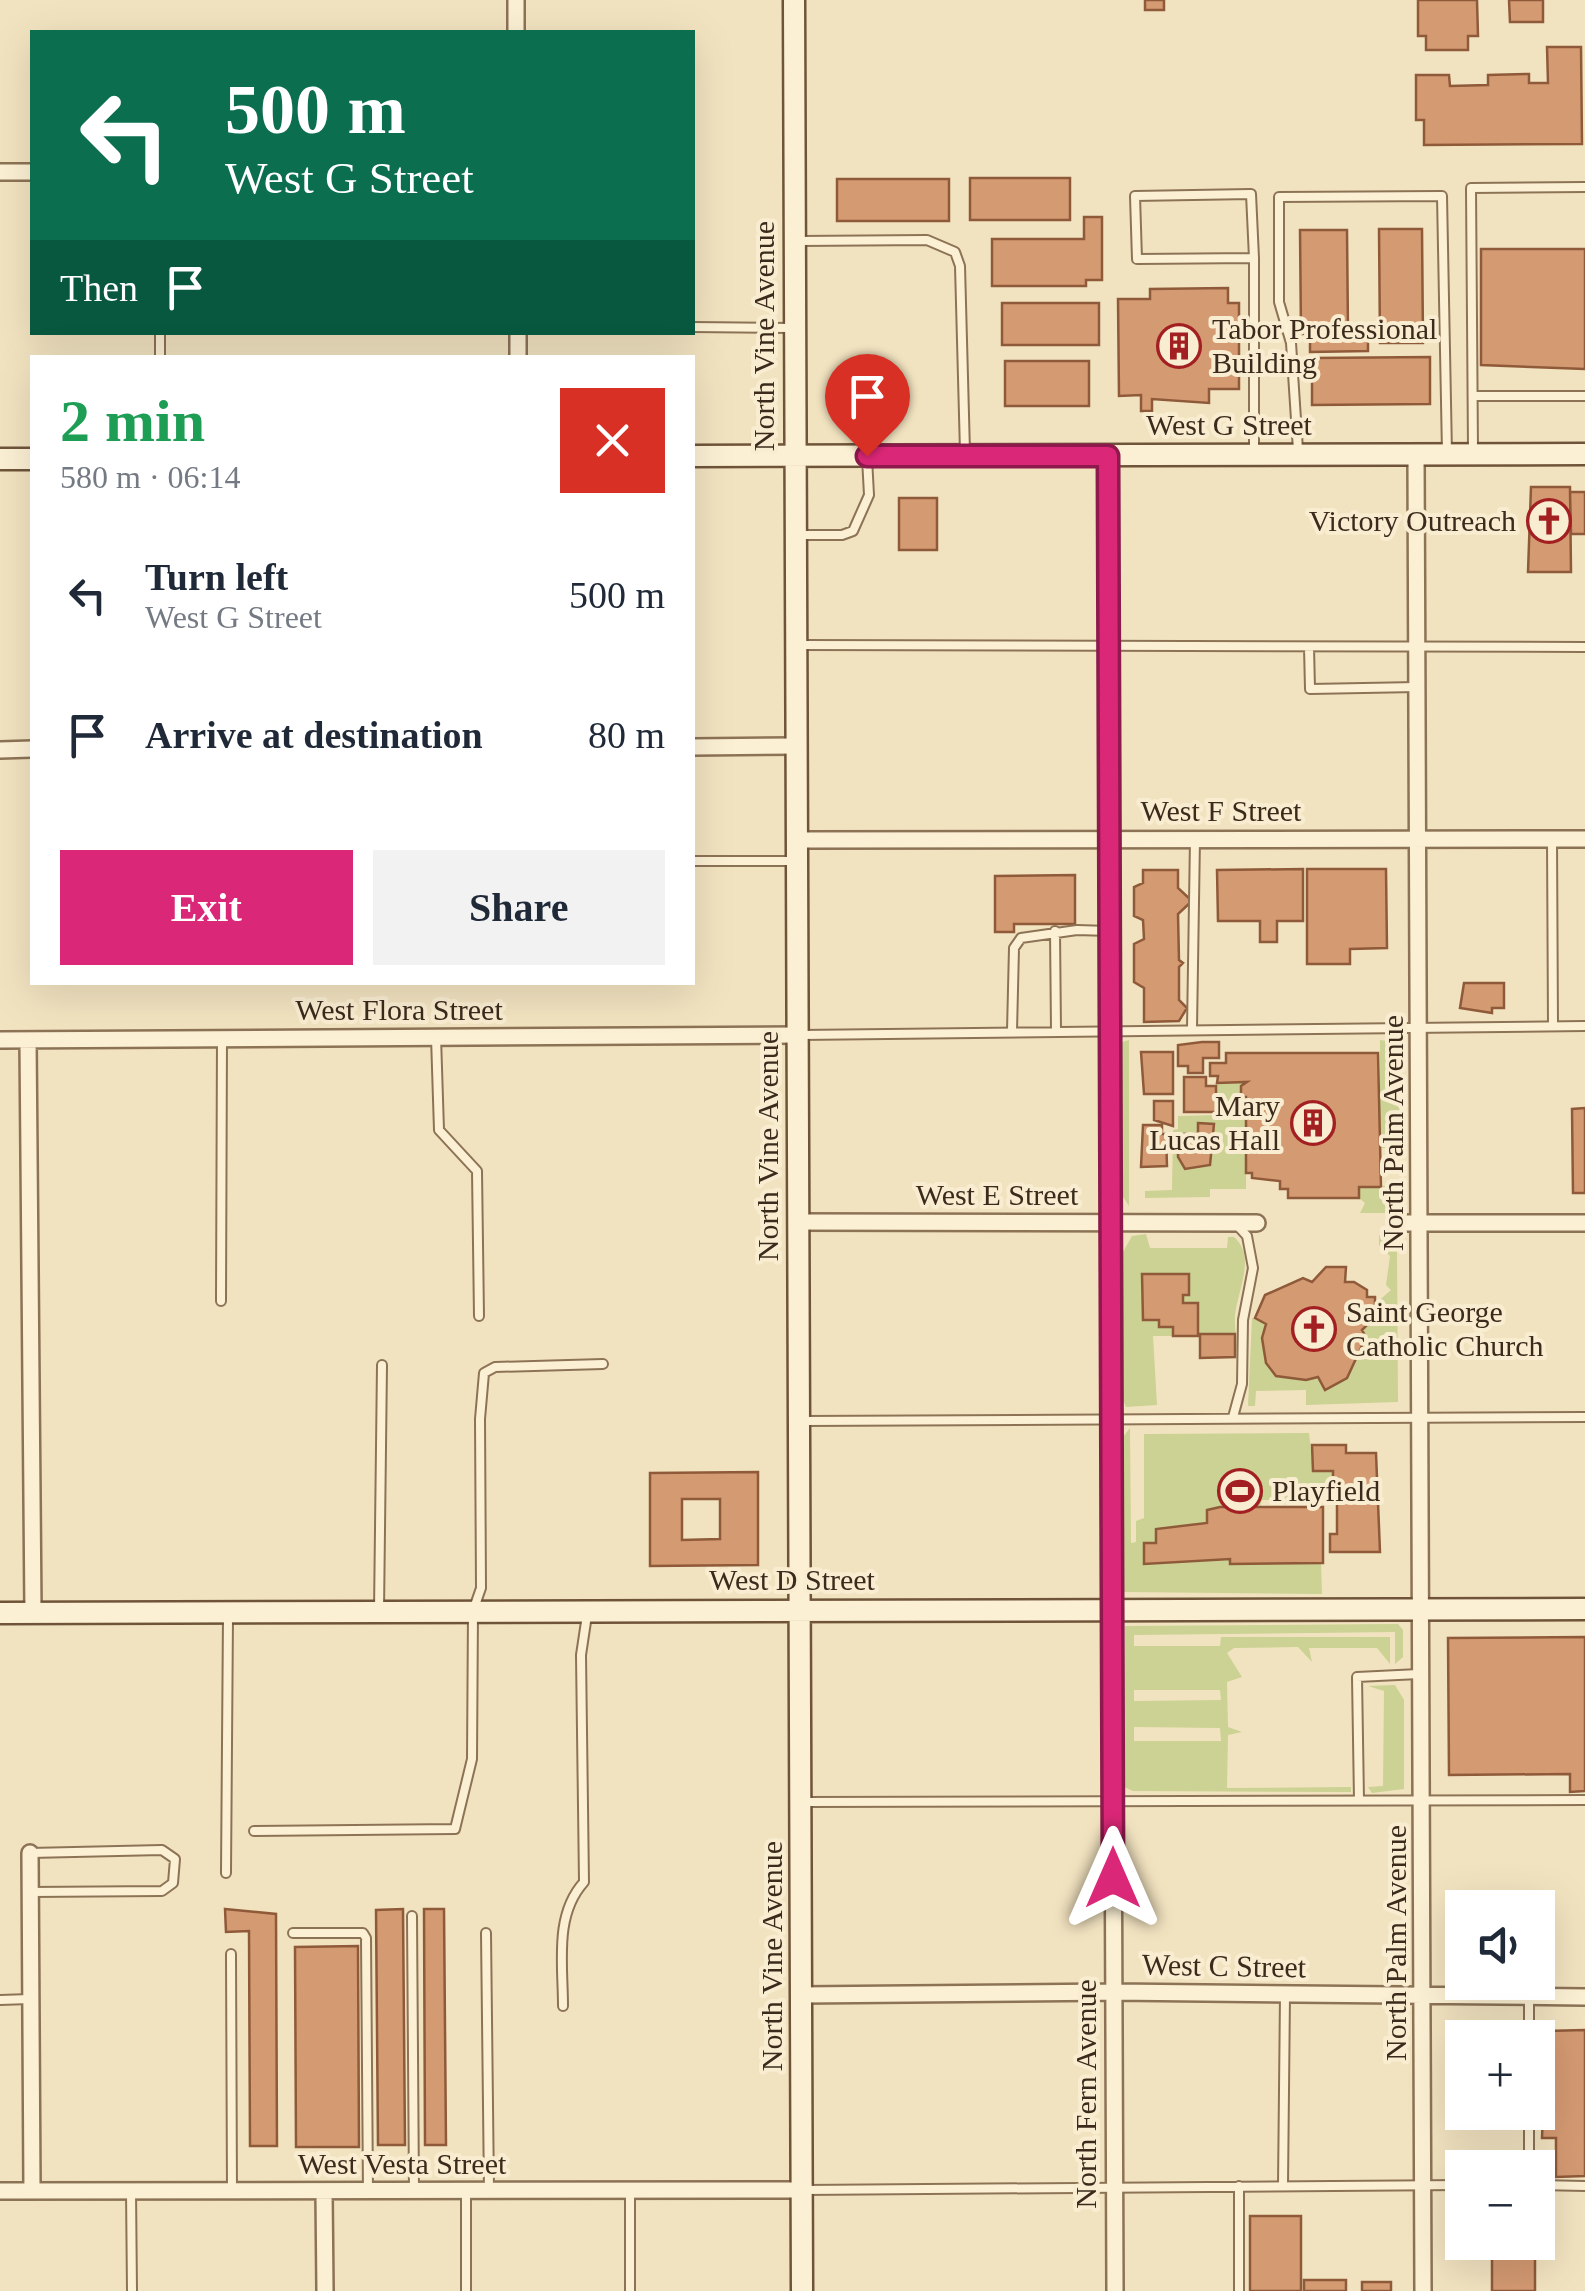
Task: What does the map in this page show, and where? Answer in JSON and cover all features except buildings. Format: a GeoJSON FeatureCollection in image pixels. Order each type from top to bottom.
{"type":"FeatureCollection","features":[{"type":"Feature","properties":{"kind":"street"},"geometry":{"type":"LineString","coordinates":[[516,0],[516,30]]}},
{"type":"Feature","properties":{"kind":"street","name":"North Vine Avenue"},"geometry":{"type":"LineString","coordinates":[[794,0],[802,2291]]}},
{"type":"Feature","properties":{"kind":"street"},"geometry":{"type":"LineString","coordinates":[[0,172],[30,172]]}},
{"type":"Feature","properties":{"kind":"street","name":"North Palm Avenue"},"geometry":{"type":"LineString","coordinates":[[1416,454],[1423,2291]]}},
{"type":"Feature","properties":{"kind":"street","name":"West G Street"},"geometry":{"type":"LineString","coordinates":[[695,456],[1585,454]]}},
{"type":"Feature","properties":{"kind":"street","name":"North Fern Avenue"},"geometry":{"type":"LineString","coordinates":[[1108,456],[1114,2291]]}},
{"type":"Feature","properties":{"kind":"street"},"geometry":{"type":"LineString","coordinates":[[0,459],[30,459]]}},
{"type":"Feature","properties":{"kind":"street"},"geometry":{"type":"LineString","coordinates":[[695,747],[797,746]]}},
{"type":"Feature","properties":{"kind":"street"},"geometry":{"type":"LineString","coordinates":[[0,750],[30,750]]}},
{"type":"Feature","properties":{"kind":"street","name":"West F Street"},"geometry":{"type":"LineString","coordinates":[[798,850],[1109,838],[1585,838]]}},
{"type":"Feature","properties":{"kind":"street","name":"West Flora Street"},"geometry":{"type":"LineString","coordinates":[[0,1040],[798,1035]]}},
{"type":"Feature","properties":{"kind":"street"},"geometry":{"type":"LineString","coordinates":[[28,1040],[33,1612]]}},
{"type":"Feature","properties":{"kind":"street","name":"West E Street"},"geometry":{"type":"LineString","coordinates":[[798,1222],[1257,1223]]}},
{"type":"Feature","properties":{"kind":"street"},"geometry":{"type":"LineString","coordinates":[[1402,1223],[1585,1223]]}},
{"type":"Feature","properties":{"kind":"street","name":"West D Street"},"geometry":{"type":"LineString","coordinates":[[0,1612],[1585,1609]]}},
{"type":"Feature","properties":{"kind":"street"},"geometry":{"type":"LineString","coordinates":[[30,1853],[32,2190]]}},
{"type":"Feature","properties":{"kind":"street","name":"West C Street"},"geometry":{"type":"LineString","coordinates":[[802,1995],[1114,1992],[1445,1997]]}},
{"type":"Feature","properties":{"kind":"street","name":"West C Street"},"geometry":{"type":"LineString","coordinates":[[1555,1996],[1585,1996]]}},
{"type":"Feature","properties":{"kind":"street","name":"West Vesta Street"},"geometry":{"type":"LineString","coordinates":[[0,2191],[804,2190]]}},
{"type":"Feature","properties":{"kind":"street"},"geometry":{"type":"LineString","coordinates":[[324,2192],[325,2291]]}},
{"type":"Feature","properties":{"kind":"lane"},"geometry":{"type":"LineString","coordinates":[[1473,454],[1472,188],[1585,187]]}},
{"type":"Feature","properties":{"kind":"lane"},"geometry":{"type":"LineString","coordinates":[[1254,258],[1136,259],[1135,196],[1251,194],[1254,258],[1254,455]]}},
{"type":"Feature","properties":{"kind":"lane"},"geometry":{"type":"LineString","coordinates":[[1298,455],[1291,343],[1279,302],[1279,196],[1442,196],[1448,454]]}},
{"type":"Feature","properties":{"kind":"lane"},"geometry":{"type":"LineString","coordinates":[[794,241],[927,240],[955,252],[960,266],[966,456]]}},
{"type":"Feature","properties":{"kind":"lane"},"geometry":{"type":"LineString","coordinates":[[695,327],[794,328]]}},
{"type":"Feature","properties":{"kind":"lane"},"geometry":{"type":"LineString","coordinates":[[1473,396],[1585,396]]}},
{"type":"Feature","properties":{"kind":"lane"},"geometry":{"type":"LineString","coordinates":[[795,534],[842,536],[853,531],[868,496],[867,456]]}},
{"type":"Feature","properties":{"kind":"lane"},"geometry":{"type":"LineString","coordinates":[[796,646],[1585,646]]}},
{"type":"Feature","properties":{"kind":"lane"},"geometry":{"type":"LineString","coordinates":[[1309,647],[1310,689],[1417,687]]}},
{"type":"Feature","properties":{"kind":"lane"},"geometry":{"type":"LineString","coordinates":[[1192,1028],[1195,839]]}},
{"type":"Feature","properties":{"kind":"lane"},"geometry":{"type":"LineString","coordinates":[[1552,839],[1554,1026]]}},
{"type":"Feature","properties":{"kind":"lane"},"geometry":{"type":"LineString","coordinates":[[695,861],[798,850]]}},
{"type":"Feature","properties":{"kind":"lane"},"geometry":{"type":"LineString","coordinates":[[1012,1031],[1014,948],[1021,938],[1109,930]]}},
{"type":"Feature","properties":{"kind":"lane"},"geometry":{"type":"LineString","coordinates":[[1054,932],[1056,1030]]}},
{"type":"Feature","properties":{"kind":"lane"},"geometry":{"type":"LineString","coordinates":[[798,1035],[1110,1028],[1585,1026]]}},
{"type":"Feature","properties":{"kind":"lane"},"geometry":{"type":"LineString","coordinates":[[436,1037],[439,1130],[477,1172],[479,1316]]}},
{"type":"Feature","properties":{"kind":"lane"},"geometry":{"type":"LineString","coordinates":[[221,1300],[222,1038]]}},
{"type":"Feature","properties":{"kind":"lane"},"geometry":{"type":"LineString","coordinates":[[1234,1418],[1242,1384],[1244,1320],[1253,1268],[1246,1236],[1236,1223]]}},
{"type":"Feature","properties":{"kind":"lane"},"geometry":{"type":"LineString","coordinates":[[254,1831],[455,1829],[472,1758],[473,1611],[481,1588],[480,1419],[484,1373],[495,1367],[603,1364]]}},
{"type":"Feature","properties":{"kind":"lane"},"geometry":{"type":"LineString","coordinates":[[379,1611],[382,1365]]}},
{"type":"Feature","properties":{"kind":"lane"},"geometry":{"type":"LineString","coordinates":[[799,1421],[1585,1417]]}},
{"type":"Feature","properties":{"kind":"lane"},"geometry":{"type":"LineString","coordinates":[[563,2006],[562,1932],[570,1898],[584,1882],[581,1654],[588,1610]]}},
{"type":"Feature","properties":{"kind":"lane"},"geometry":{"type":"LineString","coordinates":[[226,1873],[228,1612]]}},
{"type":"Feature","properties":{"kind":"lane"},"geometry":{"type":"LineString","coordinates":[[1359,1800],[1358,1678],[1423,1674]]}},
{"type":"Feature","properties":{"kind":"lane"},"geometry":{"type":"LineString","coordinates":[[801,1802],[1585,1800]]}},
{"type":"Feature","properties":{"kind":"lane"},"geometry":{"type":"LineString","coordinates":[[30,1853],[162,1850],[175,1859],[174,1882],[162,1891],[30,1892]]}},
{"type":"Feature","properties":{"kind":"lane"},"geometry":{"type":"LineString","coordinates":[[412,1916],[414,2192]]}},
{"type":"Feature","properties":{"kind":"lane"},"geometry":{"type":"LineString","coordinates":[[293,1933],[363,1933],[366,1938],[368,2192]]}},
{"type":"Feature","properties":{"kind":"lane"},"geometry":{"type":"LineString","coordinates":[[486,1933],[489,2192]]}},
{"type":"Feature","properties":{"kind":"lane"},"geometry":{"type":"LineString","coordinates":[[231,1954],[232,2192]]}},
{"type":"Feature","properties":{"kind":"lane"},"geometry":{"type":"LineString","coordinates":[[1283,2186],[1285,1995]]}},
{"type":"Feature","properties":{"kind":"lane"},"geometry":{"type":"LineString","coordinates":[[0,2000],[31,2000]]}},
{"type":"Feature","properties":{"kind":"lane"},"geometry":{"type":"LineString","coordinates":[[804,2190],[1445,2185]]}},
{"type":"Feature","properties":{"kind":"lane"},"geometry":{"type":"LineString","coordinates":[[1239,2291],[1240,2186]]}},
{"type":"Feature","properties":{"kind":"lane"},"geometry":{"type":"LineString","coordinates":[[1555,2186],[1585,2186]]}},
{"type":"Feature","properties":{"kind":"lane"},"geometry":{"type":"LineString","coordinates":[[132,2191],[132,2291]]}},
{"type":"Feature","properties":{"kind":"lane"},"geometry":{"type":"LineString","coordinates":[[630,2191],[630,2291]]}},
{"type":"Feature","properties":{"kind":"lane"},"geometry":{"type":"LineString","coordinates":[[466,2192],[466,2291]]}},
{"type":"Feature","properties":{"kind":"green space"},"geometry":{"type":"Polygon","coordinates":[[[1129,1040],[1129,1206],[1122,1195],[1122,1042],[1129,1040]]]}},
{"type":"Feature","properties":{"kind":"green space"},"geometry":{"type":"Polygon","coordinates":[[[1380,1040],[1401,1043],[1402,1148],[1380,1148],[1380,1040]]]}},
{"type":"Feature","properties":{"kind":"green space"},"geometry":{"type":"Polygon","coordinates":[[[1216,1082],[1247,1082],[1241,1086],[1241,1097],[1246,1097],[1246,1189],[1210,1189],[1210,1197],[1145,1198],[1145,1191],[1172,1190],[1173,1130],[1178,1129],[1178,1116],[1216,1115],[1216,1082]]]}},
{"type":"Feature","properties":{"kind":"green space"},"geometry":{"type":"Polygon","coordinates":[[[1385,1186],[1385,1195],[1398,1200],[1388,1213],[1360,1213],[1365,1203],[1359,1198],[1359,1187],[1385,1186]]]}},
{"type":"Feature","properties":{"kind":"green space"},"geometry":{"type":"Polygon","coordinates":[[[1146,1234],[1150,1248],[1227,1248],[1228,1237],[1234,1237],[1241,1245],[1245,1264],[1235,1316],[1236,1352],[1235,1357],[1200,1358],[1200,1336],[1153,1336],[1157,1405],[1126,1407],[1123,1252],[1132,1236],[1146,1234]]]}},
{"type":"Feature","properties":{"kind":"green space"},"geometry":{"type":"Polygon","coordinates":[[[1379,1235],[1397,1245],[1398,1402],[1306,1405],[1306,1390],[1256,1391],[1255,1406],[1248,1406],[1252,1318],[1266,1324],[1264,1350],[1276,1375],[1306,1380],[1318,1377],[1326,1389],[1347,1378],[1366,1337],[1362,1330],[1375,1317],[1375,1304],[1391,1290],[1386,1285],[1390,1256],[1379,1245],[1379,1235]]]}},
{"type":"Feature","properties":{"kind":"green space","name":"Playfield"},"geometry":{"type":"Polygon","coordinates":[[[1130,1428],[1131,1543],[1136,1542],[1136,1521],[1144,1518],[1144,1434],[1309,1433],[1313,1471],[1333,1471],[1337,1500],[1262,1500],[1260,1507],[1207,1510],[1207,1523],[1156,1529],[1156,1543],[1144,1543],[1144,1564],[1230,1559],[1231,1564],[1321,1563],[1322,1594],[1123,1592],[1123,1437],[1130,1428]]]}},
{"type":"Feature","properties":{"kind":"green space"},"geometry":{"type":"Polygon","coordinates":[[[1398,1624],[1403,1630],[1403,1657],[1395,1664],[1395,1632],[1134,1635],[1134,1646],[1220,1646],[1221,1637],[1390,1637],[1390,1664],[1377,1648],[1309,1648],[1312,1662],[1298,1647],[1234,1648],[1227,1653],[1242,1677],[1227,1682],[1228,1727],[1242,1732],[1228,1735],[1227,1788],[1351,1787],[1351,1792],[1133,1791],[1124,1787],[1125,1626],[1398,1624]],[[1134,1690],[1134,1701],[1221,1700],[1220,1690],[1134,1690]],[[1134,1727],[1134,1741],[1221,1741],[1220,1728],[1134,1727]]]}},
{"type":"Feature","properties":{"kind":"green space"},"geometry":{"type":"Polygon","coordinates":[[[1395,1685],[1404,1700],[1404,1789],[1372,1793],[1368,1787],[1383,1786],[1384,1691],[1368,1686],[1395,1685]]]}},
{"type":"Feature","properties":{"kind":"place","name":"Tabor Professional Building"},"geometry":{"type":"Point","coordinates":[1179,346]}},
{"type":"Feature","properties":{"kind":"place","name":"Victory Outreach"},"geometry":{"type":"Point","coordinates":[1549,521]}},
{"type":"Feature","properties":{"kind":"place","name":"Mary Lucas Hall"},"geometry":{"type":"Point","coordinates":[1313,1123]}},
{"type":"Feature","properties":{"kind":"place","name":"Saint George Catholic Church"},"geometry":{"type":"Point","coordinates":[1314,1329]}},
{"type":"Feature","properties":{"kind":"place","name":"Playfield"},"geometry":{"type":"Point","coordinates":[1240,1491]}},
{"type":"Feature","properties":{"kind":"route"},"geometry":{"type":"LineString","coordinates":[[867,456],[1108,456],[1113,1878]]}}]}
